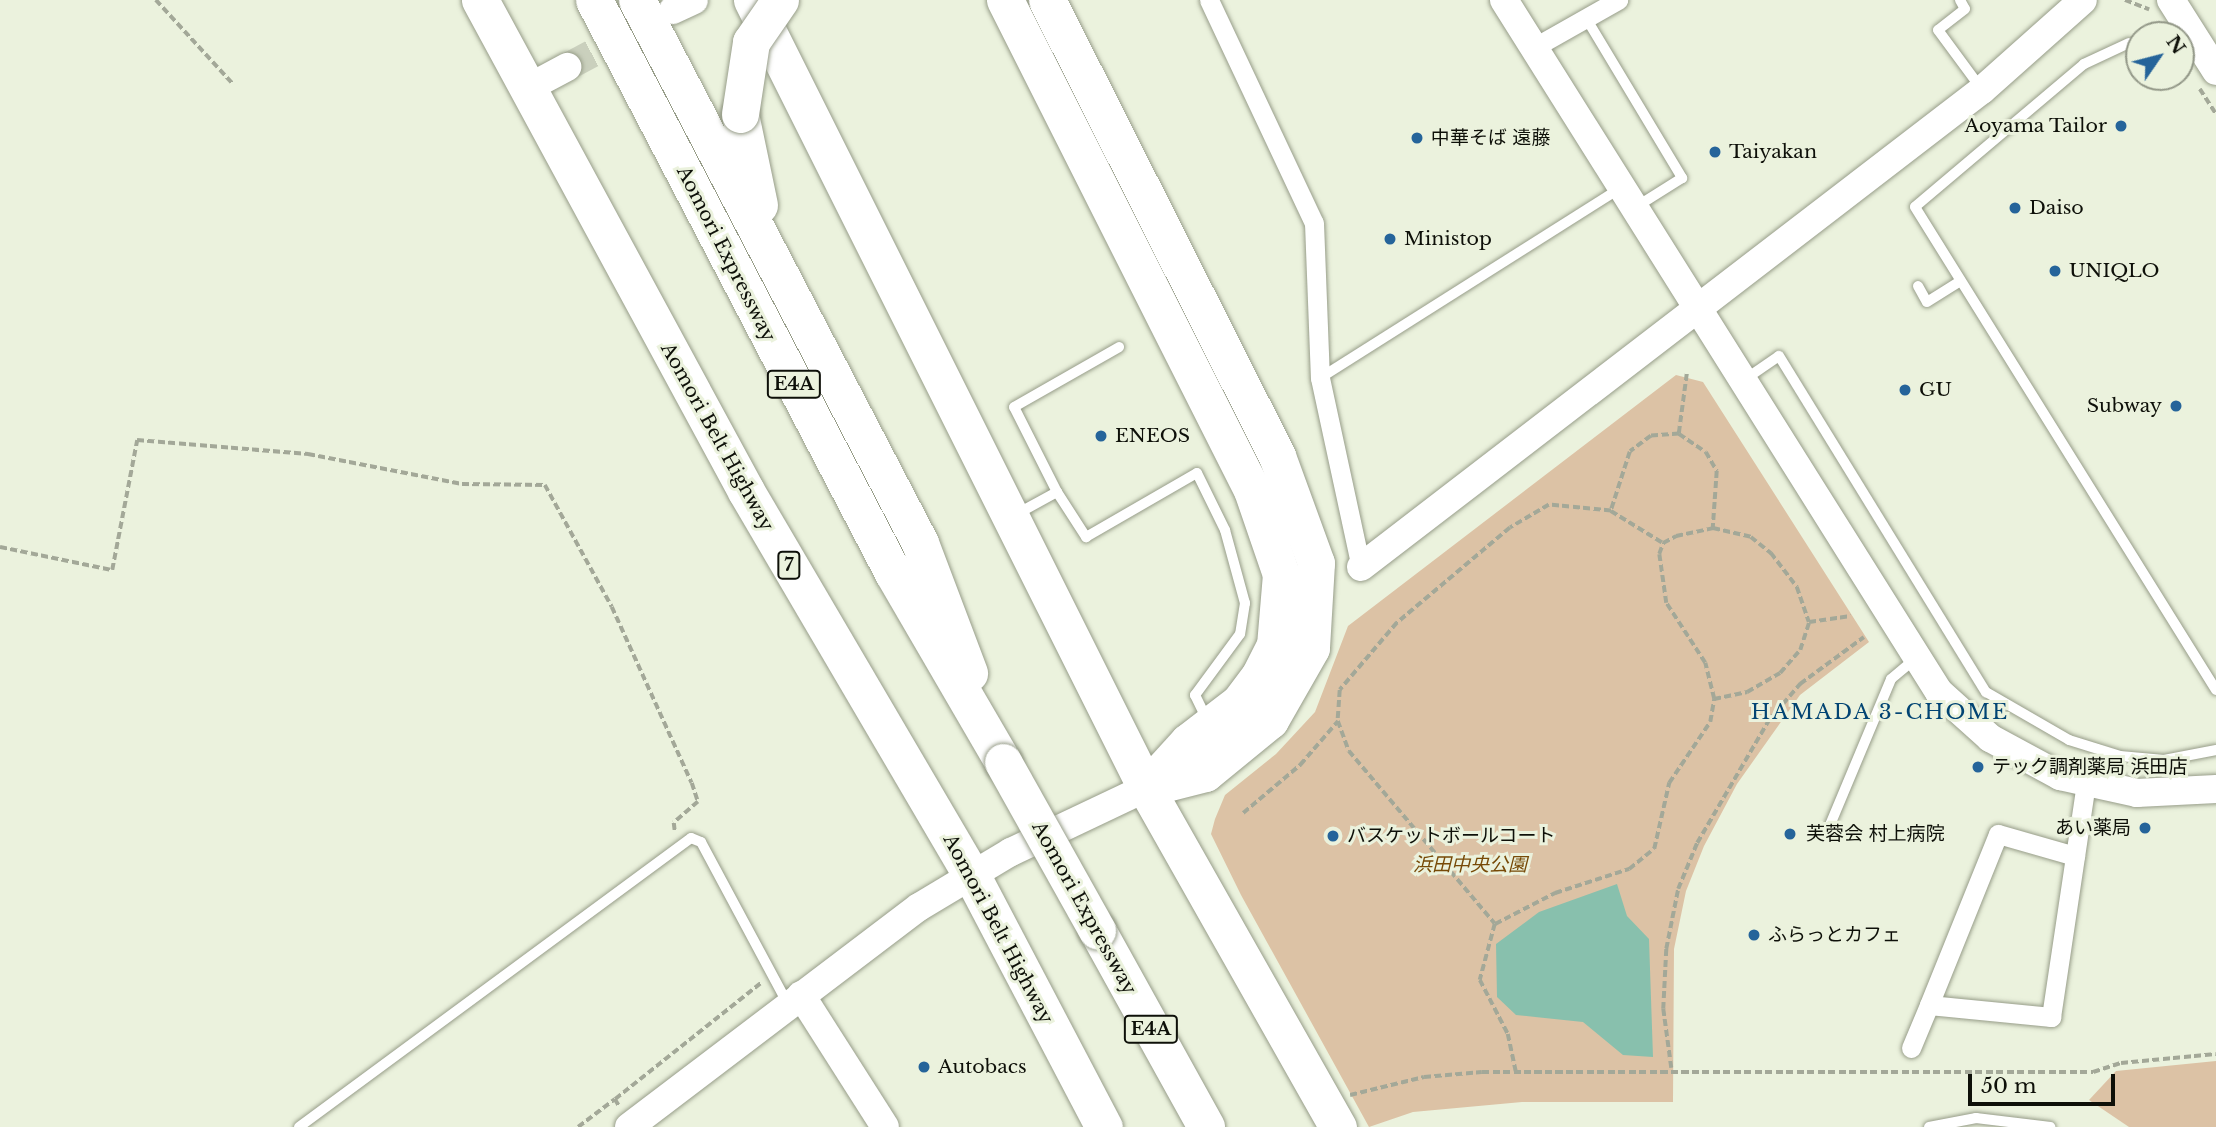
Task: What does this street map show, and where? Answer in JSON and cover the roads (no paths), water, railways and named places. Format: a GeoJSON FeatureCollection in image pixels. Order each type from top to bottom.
{"type":"FeatureCollection","features":[{"type":"Feature","properties":{"kind":"highway","name":"Aomori Belt Highway"},"geometry":{"type":"LineString","coordinates":[[480,0],[746,491],[971,874],[1104,1127]]}},
{"type":"Feature","properties":{"kind":"highway"},"geometry":{"type":"LineString","coordinates":[[577,0],[739,280]]}},
{"type":"Feature","properties":{"kind":"highway","name":"Aomori Expressway"},"geometry":{"type":"LineString","coordinates":[[594,0],[893,572],[1003,762],[1206,1127]]}},
{"type":"Feature","properties":{"kind":"highway","name":"Aomori Expressway"},"geometry":{"type":"LineString","coordinates":[[637,0],[777,274],[920,543],[1003,762]]}},
{"type":"Feature","properties":{"kind":"highway"},"geometry":{"type":"LineString","coordinates":[[752,0],[1008,518],[1146,788],[1343,1111]]}},
{"type":"Feature","properties":{"kind":"highway"},"geometry":{"type":"LineString","coordinates":[[777,274],[740,114],[751,42],[780,0]]}},
{"type":"Feature","properties":{"kind":"highway"},"geometry":{"type":"LineString","coordinates":[[988,0],[1013,16],[1271,532],[1281,574],[1275,645],[1240,702],[1210,725],[1146,788]]}},
{"type":"Feature","properties":{"kind":"highway"},"geometry":{"type":"LineString","coordinates":[[1039,0],[1069,45]]}},
{"type":"Feature","properties":{"kind":"highway"},"geometry":{"type":"LineString","coordinates":[[1047,0],[1276,456],[1316,563],[1311,648],[1270,720],[1205,773],[1146,788]]}},
{"type":"Feature","properties":{"kind":"street"},"geometry":{"type":"LineString","coordinates":[[1209,0],[1314,223],[1320,378],[1361,567],[1697,313],[1982,90],[2083,0]]}},
{"type":"Feature","properties":{"kind":"street"},"geometry":{"type":"LineString","coordinates":[[1504,0],[1697,313],[1916,659],[1954,707],[1990,738],[2036,765],[2086,784],[2164,794],[2216,789]]}},
{"type":"Feature","properties":{"kind":"street"},"geometry":{"type":"LineString","coordinates":[[1533,48],[1618,0]]}},
{"type":"Feature","properties":{"kind":"street"},"geometry":{"type":"LineString","coordinates":[[2163,2],[2216,71]]}},
{"type":"Feature","properties":{"kind":"street"},"geometry":{"type":"LineString","coordinates":[[526,89],[567,67]]}},
{"type":"Feature","properties":{"kind":"street"},"geometry":{"type":"LineString","coordinates":[[1929,1005],[2051,1017],[2086,784]]}},
{"type":"Feature","properties":{"kind":"street"},"geometry":{"type":"LineString","coordinates":[[631,1126],[794,1000],[971,874],[1146,788]]}},
{"type":"Feature","properties":{"kind":"street"},"geometry":{"type":"LineString","coordinates":[[1911,1048],[1998,834],[2075,856]]}},
{"type":"Feature","properties":{"kind":"street"},"geometry":{"type":"LineString","coordinates":[[794,1000],[885,1127]]}},
{"type":"Feature","properties":{"kind":"lane"},"geometry":{"type":"LineString","coordinates":[[1960,0],[1965,9],[1938,30],[1982,90]]}},
{"type":"Feature","properties":{"kind":"lane"},"geometry":{"type":"LineString","coordinates":[[1320,378],[1626,199],[1682,178],[1586,18]]}},
{"type":"Feature","properties":{"kind":"lane"},"geometry":{"type":"LineString","coordinates":[[2125,45],[2084,64],[1914,207],[2216,690]]}},
{"type":"Feature","properties":{"kind":"lane"},"geometry":{"type":"LineString","coordinates":[[1917,286],[1927,302],[1960,281]]}},
{"type":"Feature","properties":{"kind":"lane"},"geometry":{"type":"LineString","coordinates":[[1119,347],[1014,407],[1057,492],[1086,537],[1197,473],[1224,530],[1245,603],[1240,634],[1195,695],[1210,725]]}},
{"type":"Feature","properties":{"kind":"lane"},"geometry":{"type":"LineString","coordinates":[[1741,382],[1779,356],[1986,692],[2056,734],[2120,756],[2164,760],[2216,750]]}},
{"type":"Feature","properties":{"kind":"lane"},"geometry":{"type":"LineString","coordinates":[[1008,518],[1057,492]]}},
{"type":"Feature","properties":{"kind":"lane"},"geometry":{"type":"LineString","coordinates":[[1830,825],[1891,679],[1916,659]]}},
{"type":"Feature","properties":{"kind":"lane"},"geometry":{"type":"LineString","coordinates":[[299,1127],[678,842],[701,842],[772,974],[794,1000]]}},
{"type":"Feature","properties":{"kind":"lane"},"geometry":{"type":"LineString","coordinates":[[1929,1127],[1976,1118],[2050,1127]]}},
{"type":"Feature","properties":{"kind":"water"},"geometry":{"type":"Polygon","coordinates":[[[1617,884],[1627,916],[1649,939],[1653,1057],[1623,1055],[1583,1022],[1516,1015],[1497,997],[1496,944],[1539,912],[1617,884]]]}},
{"type":"Feature","properties":{"kind":"tunnel"},"geometry":{"type":"LineString","coordinates":[[567,67],[634,31]]}},
{"type":"Feature","properties":{"kind":"place","name":"Aoyama Tailor"},"geometry":{"type":"Point","coordinates":[2121,126]}},
{"type":"Feature","properties":{"kind":"place","name":"中華そば 遠藤"},"geometry":{"type":"Point","coordinates":[1417,138]}},
{"type":"Feature","properties":{"kind":"place","name":"Taiyakan"},"geometry":{"type":"Point","coordinates":[1715,152]}},
{"type":"Feature","properties":{"kind":"place","name":"Daiso"},"geometry":{"type":"Point","coordinates":[2015,208]}},
{"type":"Feature","properties":{"kind":"place","name":"Ministop"},"geometry":{"type":"Point","coordinates":[1390,239]}},
{"type":"Feature","properties":{"kind":"place","name":"UNIQLO"},"geometry":{"type":"Point","coordinates":[2055,271]}},
{"type":"Feature","properties":{"kind":"place","name":"GU"},"geometry":{"type":"Point","coordinates":[1905,390]}},
{"type":"Feature","properties":{"kind":"place","name":"Subway"},"geometry":{"type":"Point","coordinates":[2176,406]}},
{"type":"Feature","properties":{"kind":"place","name":"ENEOS"},"geometry":{"type":"Point","coordinates":[1101,436]}},
{"type":"Feature","properties":{"kind":"place","name":"テック調剤薬局 浜田店"},"geometry":{"type":"Point","coordinates":[1978,767]}},
{"type":"Feature","properties":{"kind":"place","name":"あい薬局"},"geometry":{"type":"Point","coordinates":[2145,828]}},
{"type":"Feature","properties":{"kind":"place","name":"芙蓉会 村上病院"},"geometry":{"type":"Point","coordinates":[1790,834]}},
{"type":"Feature","properties":{"kind":"place","name":"バスケットボールコート"},"geometry":{"type":"Point","coordinates":[1333,836]}},
{"type":"Feature","properties":{"kind":"place","name":"ふらっとカフェ"},"geometry":{"type":"Point","coordinates":[1754,935]}},
{"type":"Feature","properties":{"kind":"place","name":"Autobacs"},"geometry":{"type":"Point","coordinates":[924,1067]}},
{"type":"Feature","properties":{"kind":"district","name":"HAMADA 3-CHOME"},"geometry":{"type":"Point","coordinates":[1880,712]}},
{"type":"Feature","properties":{"kind":"park label","name":"浜田中央公園"},"geometry":{"type":"Point","coordinates":[1470,865]}}]}
